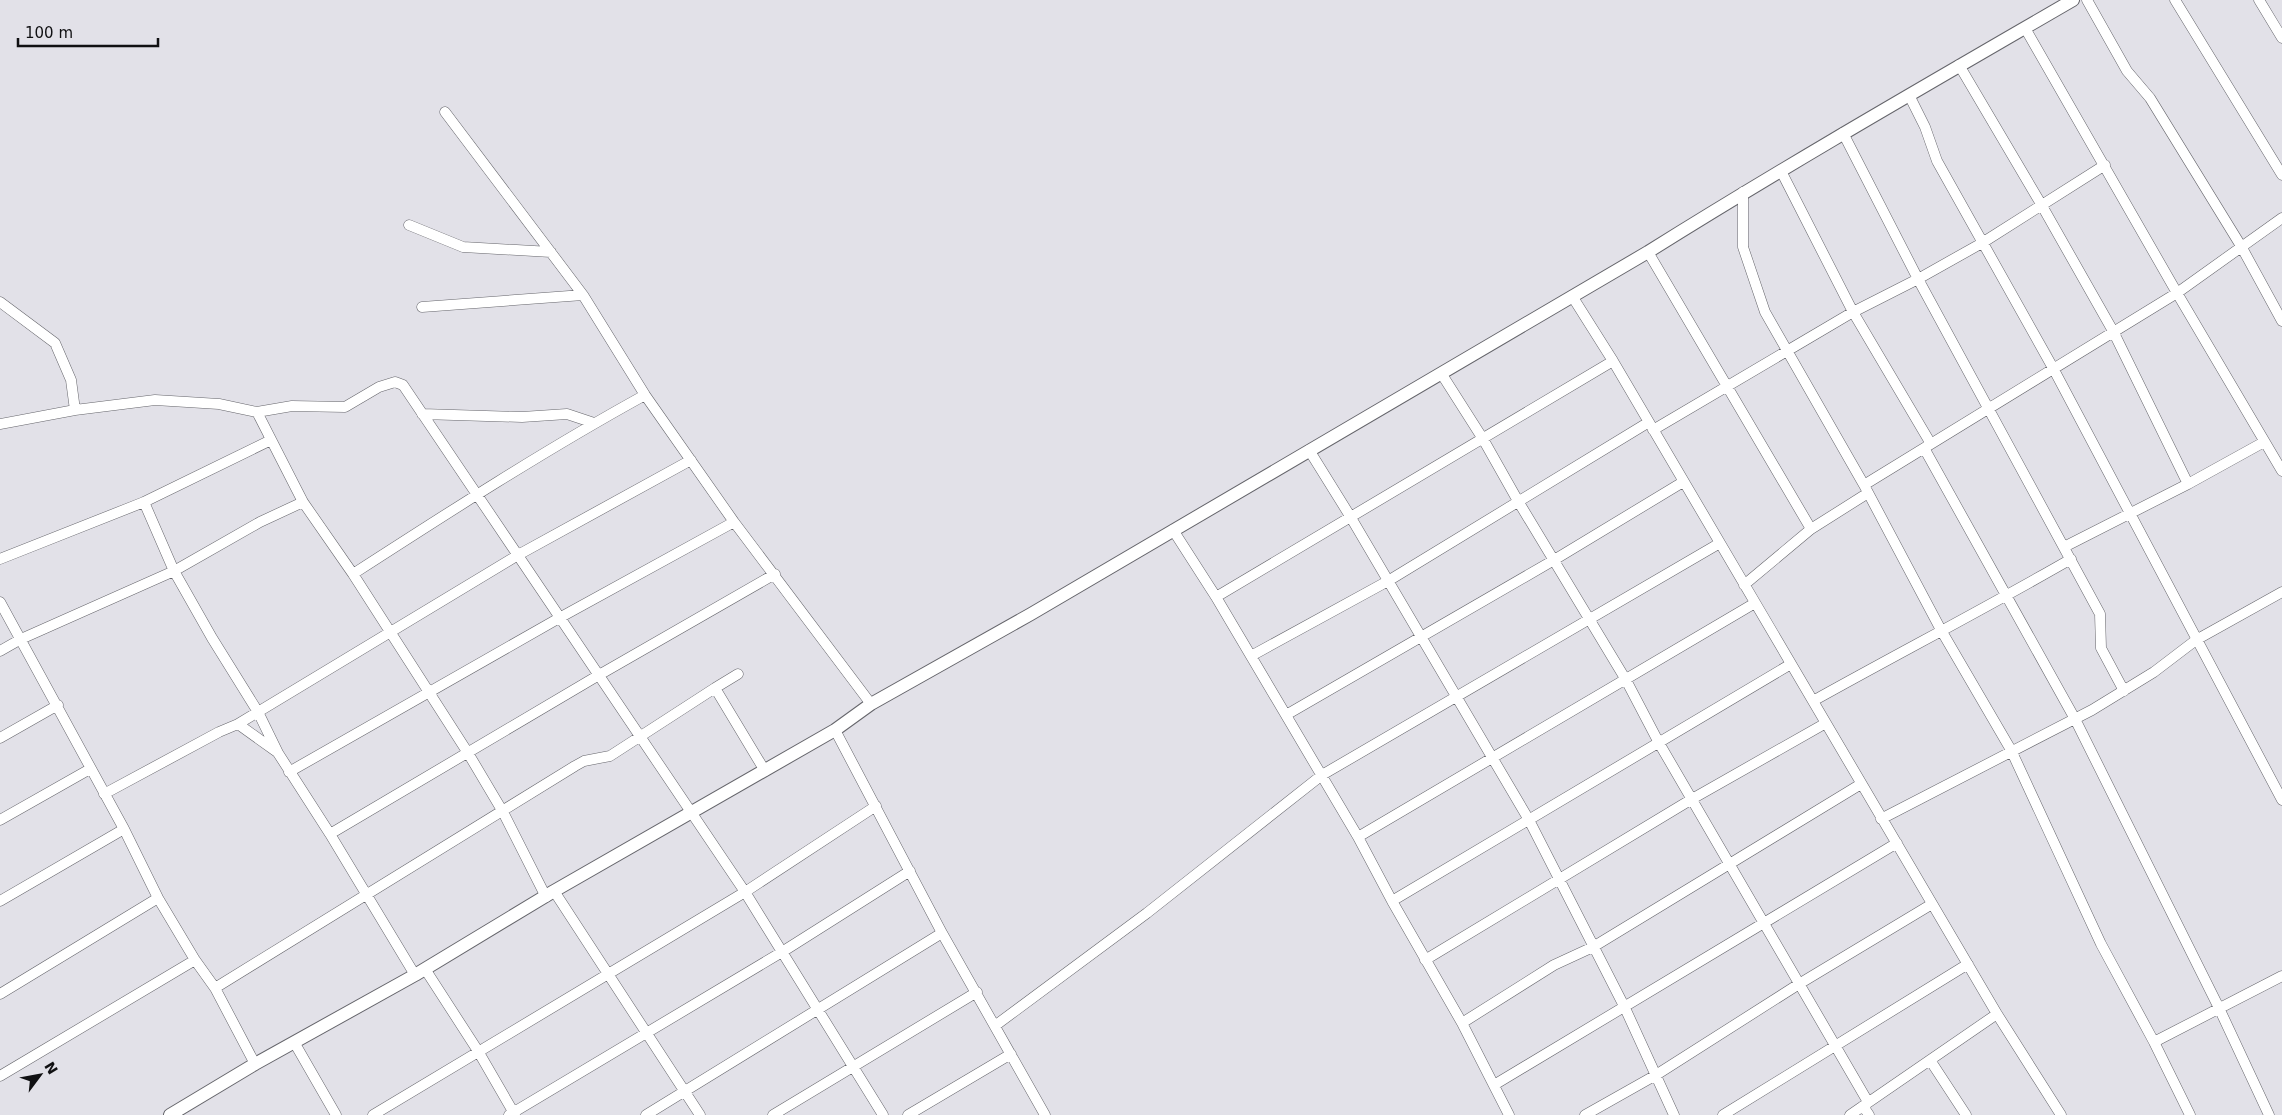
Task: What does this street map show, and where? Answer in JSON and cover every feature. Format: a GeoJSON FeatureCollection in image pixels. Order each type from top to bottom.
{"type":"FeatureCollection","features":[{"type":"Feature","properties":{"kind":"street"},"geometry":{"type":"LineString","coordinates":[[170,1115],[254,1064],[420,972],[550,894],[835,730],[871,704],[1031,614],[1648,252],[1743,192],[1958,65],[2073,0]]}},
{"type":"Feature","properties":{"kind":"street"},"geometry":{"type":"LineString","coordinates":[[2087,0],[2127,71],[2150,98],[2241,246],[2282,321]]}},
{"type":"Feature","properties":{"kind":"street"},"geometry":{"type":"LineString","coordinates":[[2176,0],[2282,175]]}},
{"type":"Feature","properties":{"kind":"street"},"geometry":{"type":"LineString","coordinates":[[2258,0],[2282,38]]}},
{"type":"Feature","properties":{"kind":"street"},"geometry":{"type":"LineString","coordinates":[[2025,28],[2177,293],[2264,442],[2280,465]]}},
{"type":"Feature","properties":{"kind":"street"},"geometry":{"type":"LineString","coordinates":[[1958,65],[2041,204],[2113,331],[2188,484]]}},
{"type":"Feature","properties":{"kind":"street"},"geometry":{"type":"LineString","coordinates":[[1909,95],[1925,127],[1937,162],[2053,368],[2196,640],[2278,780],[2282,800]]}},
{"type":"Feature","properties":{"kind":"street"},"geometry":{"type":"LineString","coordinates":[[445,112],[583,295],[645,395],[734,522],[871,704]]}},
{"type":"Feature","properties":{"kind":"street"},"geometry":{"type":"LineString","coordinates":[[1844,133],[1918,279],[2101,617],[2101,648],[2124,691]]}},
{"type":"Feature","properties":{"kind":"street"},"geometry":{"type":"LineString","coordinates":[[1251,656],[1388,581],[1518,501],[1651,426],[1727,388],[1852,312],[1918,279],[1982,242],[2105,165]]}},
{"type":"Feature","properties":{"kind":"street"},"geometry":{"type":"LineString","coordinates":[[1781,171],[1852,312],[1927,446],[2006,597],[2075,719],[2219,1008],[2269,1115]]}},
{"type":"Feature","properties":{"kind":"street"},"geometry":{"type":"LineString","coordinates":[[1743,192],[1743,247],[1765,312],[1789,351],[1866,489],[1941,630],[2011,750],[2101,944],[2154,1042],[2190,1115]]}},
{"type":"Feature","properties":{"kind":"street"},"geometry":{"type":"LineString","coordinates":[[1744,585],[1811,529],[1927,446],[2177,293],[2282,218]]}},
{"type":"Feature","properties":{"kind":"street"},"geometry":{"type":"LineString","coordinates":[[409,226],[463,247],[551,252]]}},
{"type":"Feature","properties":{"kind":"street"},"geometry":{"type":"LineString","coordinates":[[1648,252],[1811,529]]}},
{"type":"Feature","properties":{"kind":"street"},"geometry":{"type":"LineString","coordinates":[[422,306],[583,295]]}},
{"type":"Feature","properties":{"kind":"street"},"geometry":{"type":"LineString","coordinates":[[1572,296],[1651,426],[1997,1014],[2061,1115]]}},
{"type":"Feature","properties":{"kind":"street"},"geometry":{"type":"LineString","coordinates":[[0,302],[55,343],[71,380],[75,410]]}},
{"type":"Feature","properties":{"kind":"street"},"geometry":{"type":"LineString","coordinates":[[1216,597],[1612,361]]}},
{"type":"Feature","properties":{"kind":"street"},"geometry":{"type":"LineString","coordinates":[[1441,373],[1483,439],[1518,501],[1626,680],[1659,743],[1835,1045],[1869,1115]]}},
{"type":"Feature","properties":{"kind":"street"},"geometry":{"type":"LineString","coordinates":[[0,424],[75,410],[155,400],[219,404],[257,412],[292,406],[346,406],[379,387],[396,382],[403,385],[599,675],[642,735],[745,892],[883,1115]]}},
{"type":"Feature","properties":{"kind":"street"},"geometry":{"type":"LineString","coordinates":[[353,574],[477,494],[594,423],[645,395]]}},
{"type":"Feature","properties":{"kind":"street"},"geometry":{"type":"LineString","coordinates":[[257,412],[303,502],[353,574],[468,753],[550,894],[609,974],[700,1115]]}},
{"type":"Feature","properties":{"kind":"street"},"geometry":{"type":"LineString","coordinates":[[422,414],[522,417],[567,414],[594,423]]}},
{"type":"Feature","properties":{"kind":"street"},"geometry":{"type":"LineString","coordinates":[[0,559],[144,502],[271,440]]}},
{"type":"Feature","properties":{"kind":"street"},"geometry":{"type":"LineString","coordinates":[[2064,547],[2129,515],[2264,442]]}},
{"type":"Feature","properties":{"kind":"street"},"geometry":{"type":"LineString","coordinates":[[1309,450],[1350,516],[1529,820],[1624,1008],[1674,1115]]}},
{"type":"Feature","properties":{"kind":"street"},"geometry":{"type":"LineString","coordinates":[[104,794],[219,732],[238,724],[518,555],[691,460]]}},
{"type":"Feature","properties":{"kind":"street"},"geometry":{"type":"LineString","coordinates":[[1286,715],[1554,560],[1683,482]]}},
{"type":"Feature","properties":{"kind":"street"},"geometry":{"type":"LineString","coordinates":[[144,502],[174,570],[212,638],[258,712],[289,772],[330,834],[366,895],[478,1051],[513,1114],[782,952],[910,871]]}},
{"type":"Feature","properties":{"kind":"street"},"geometry":{"type":"LineString","coordinates":[[0,651],[21,639],[174,570],[260,522],[303,502]]}},
{"type":"Feature","properties":{"kind":"street"},"geometry":{"type":"LineString","coordinates":[[289,772],[561,617],[734,522]]}},
{"type":"Feature","properties":{"kind":"street"},"geometry":{"type":"LineString","coordinates":[[1173,530],[1216,597],[1358,837],[1392,901],[1462,1023],[1508,1115]]}},
{"type":"Feature","properties":{"kind":"street"},"geometry":{"type":"LineString","coordinates":[[996,1024],[1147,914],[1322,776],[1588,618],[1720,543]]}},
{"type":"Feature","properties":{"kind":"street"},"geometry":{"type":"LineString","coordinates":[[1813,701],[1941,630],[2006,597],[2071,559]]}},
{"type":"Feature","properties":{"kind":"street"},"geometry":{"type":"LineString","coordinates":[[330,834],[599,675],[775,574]]}},
{"type":"Feature","properties":{"kind":"street"},"geometry":{"type":"LineString","coordinates":[[1881,819],[2011,750],[2075,719],[2154,672],[2196,640],[2282,592]]}},
{"type":"Feature","properties":{"kind":"street"},"geometry":{"type":"LineString","coordinates":[[0,602],[124,828],[158,898],[195,960],[215,988],[254,1064]]}},
{"type":"Feature","properties":{"kind":"street"},"geometry":{"type":"LineString","coordinates":[[1358,837],[1755,603]]}},
{"type":"Feature","properties":{"kind":"street"},"geometry":{"type":"LineString","coordinates":[[1392,901],[1791,664]]}},
{"type":"Feature","properties":{"kind":"street"},"geometry":{"type":"LineString","coordinates":[[215,988],[575,766],[584,761],[610,756],[738,674]]}},
{"type":"Feature","properties":{"kind":"street"},"geometry":{"type":"LineString","coordinates":[[714,688],[765,771]]}},
{"type":"Feature","properties":{"kind":"street"},"geometry":{"type":"LineString","coordinates":[[0,738],[58,705]]}},
{"type":"Feature","properties":{"kind":"street"},"geometry":{"type":"LineString","coordinates":[[1425,960],[1692,799],[1826,723]]}},
{"type":"Feature","properties":{"kind":"street"},"geometry":{"type":"LineString","coordinates":[[238,724],[278,753]]}},
{"type":"Feature","properties":{"kind":"street"},"geometry":{"type":"LineString","coordinates":[[835,730],[942,932],[1046,1115]]}},
{"type":"Feature","properties":{"kind":"street"},"geometry":{"type":"LineString","coordinates":[[0,820],[90,769]]}},
{"type":"Feature","properties":{"kind":"street"},"geometry":{"type":"LineString","coordinates":[[1462,1023],[1554,965],[1594,947],[1862,784]]}},
{"type":"Feature","properties":{"kind":"street"},"geometry":{"type":"LineString","coordinates":[[374,1115],[745,892],[876,806]]}},
{"type":"Feature","properties":{"kind":"street"},"geometry":{"type":"LineString","coordinates":[[0,901],[124,828]]}},
{"type":"Feature","properties":{"kind":"street"},"geometry":{"type":"LineString","coordinates":[[1494,1085],[1897,843]]}},
{"type":"Feature","properties":{"kind":"street"},"geometry":{"type":"LineString","coordinates":[[0,994],[158,898]]}},
{"type":"Feature","properties":{"kind":"street"},"geometry":{"type":"LineString","coordinates":[[1585,1115],[1656,1075],[1799,984],[1932,904]]}},
{"type":"Feature","properties":{"kind":"street"},"geometry":{"type":"LineString","coordinates":[[646,1115],[942,932]]}},
{"type":"Feature","properties":{"kind":"street"},"geometry":{"type":"LineString","coordinates":[[0,1076],[195,960]]}},
{"type":"Feature","properties":{"kind":"street"},"geometry":{"type":"LineString","coordinates":[[1723,1115],[1968,964]]}},
{"type":"Feature","properties":{"kind":"street"},"geometry":{"type":"LineString","coordinates":[[2154,1042],[2282,976]]}},
{"type":"Feature","properties":{"kind":"street"},"geometry":{"type":"LineString","coordinates":[[773,1115],[977,992]]}},
{"type":"Feature","properties":{"kind":"street"},"geometry":{"type":"LineString","coordinates":[[1850,1115],[1997,1014]]}},
{"type":"Feature","properties":{"kind":"street"},"geometry":{"type":"LineString","coordinates":[[294,1042],[336,1115]]}},
{"type":"Feature","properties":{"kind":"street"},"geometry":{"type":"LineString","coordinates":[[908,1115],[1011,1054]]}},
{"type":"Feature","properties":{"kind":"street"},"geometry":{"type":"LineString","coordinates":[[1930,1060],[1966,1115]]}}]}
